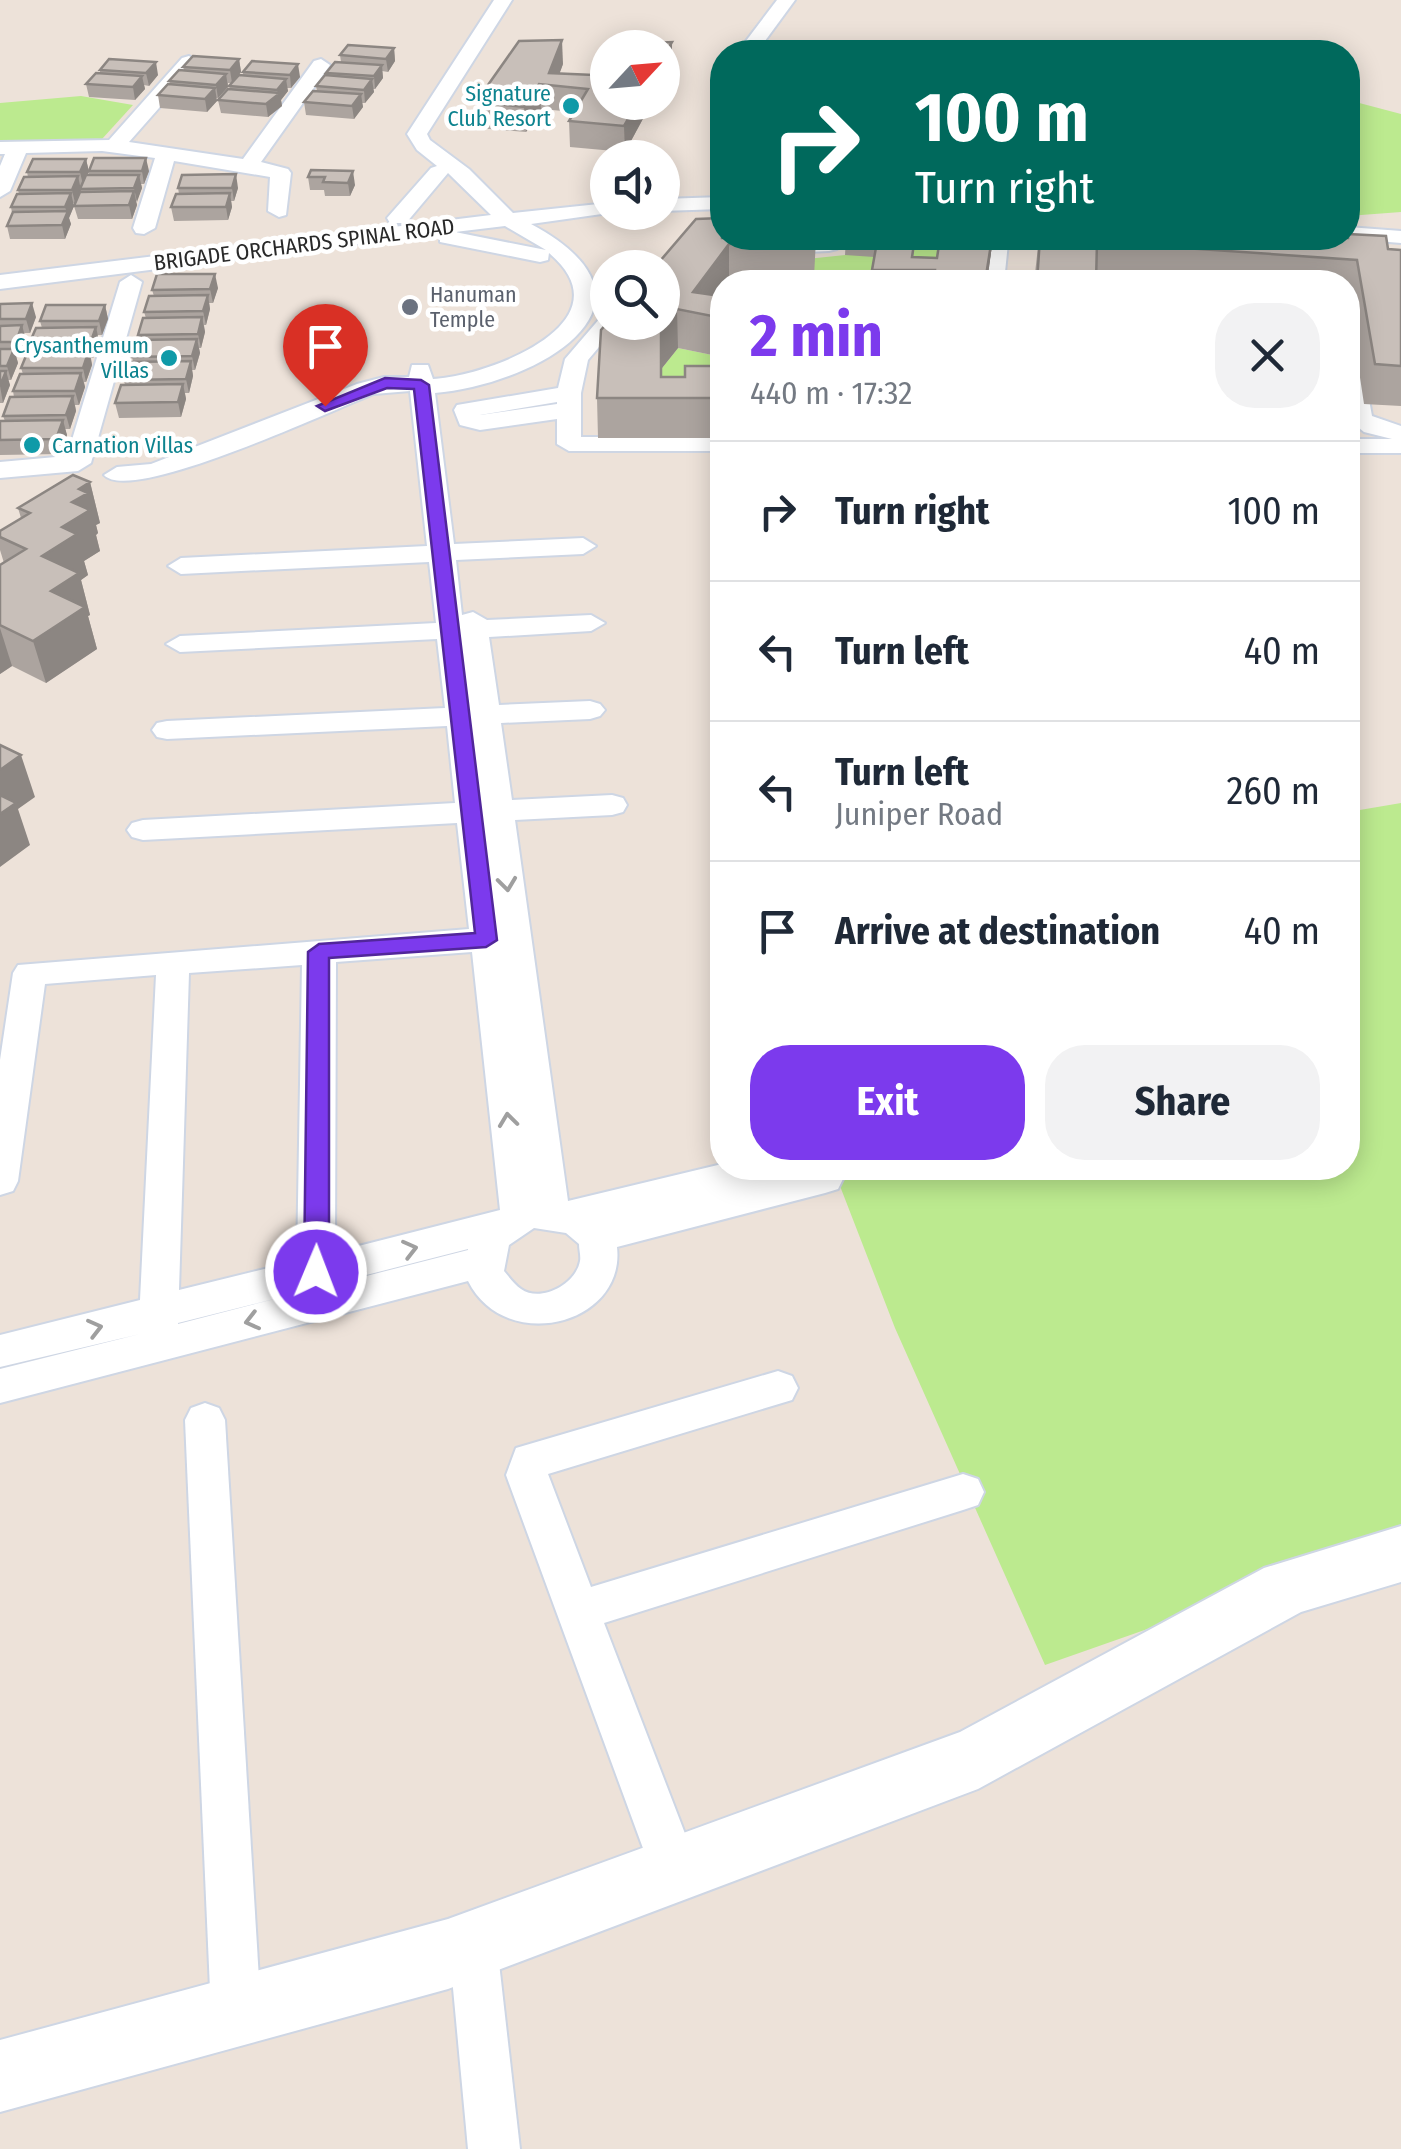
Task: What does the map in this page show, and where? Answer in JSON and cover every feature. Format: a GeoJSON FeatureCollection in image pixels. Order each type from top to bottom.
{"type":"FeatureCollection","features":[{"type":"Feature","properties":{"kind":"street"},"geometry":{"type":"LineString","coordinates":[[108,480],[155,471],[385,383],[431,378],[520,347],[552,326],[562,310],[563,291],[544,248],[420,143],[419,126],[502,0]]}},
{"type":"Feature","properties":{"kind":"street"},"geometry":{"type":"LineString","coordinates":[[756,40],[786,0]]}},
{"type":"Feature","properties":{"kind":"street"},"geometry":{"type":"LineString","coordinates":[[114,146],[188,62]]}},
{"type":"Feature","properties":{"kind":"street"},"geometry":{"type":"LineString","coordinates":[[248,166],[321,65]]}},
{"type":"Feature","properties":{"kind":"street"},"geometry":{"type":"LineString","coordinates":[[0,192],[9,148],[114,146],[280,174],[279,211]]}},
{"type":"Feature","properties":{"kind":"street"},"geometry":{"type":"LineString","coordinates":[[144,228],[166,154]]}},
{"type":"Feature","properties":{"kind":"street"},"geometry":{"type":"LineString","coordinates":[[444,167],[397,225],[457,238],[544,248]]}},
{"type":"Feature","properties":{"kind":"street"},"geometry":{"type":"LineString","coordinates":[[680,193],[710,192]]}},
{"type":"Feature","properties":{"kind":"street","name":"BRIGADE ORCHARDS SPINAL ROAD"},"geometry":{"type":"LineString","coordinates":[[0,282],[497,207],[550,202],[590,205]]}},
{"type":"Feature","properties":{"kind":"street"},"geometry":{"type":"LineString","coordinates":[[680,204],[710,203]]}},
{"type":"Feature","properties":{"kind":"street","name":"BRIGADE ORCHARDS SPINAL ROAD"},"geometry":{"type":"LineString","coordinates":[[497,207],[590,206]]}},
{"type":"Feature","properties":{"kind":"street"},"geometry":{"type":"LineString","coordinates":[[544,248],[559,229],[590,212]]}},
{"type":"Feature","properties":{"kind":"street","name":"BRIGADE ORCHARDS SPINAL ROAD"},"geometry":{"type":"LineString","coordinates":[[0,265],[397,225]]}},
{"type":"Feature","properties":{"kind":"street"},"geometry":{"type":"LineString","coordinates":[[1360,234],[1401,237]]}},
{"type":"Feature","properties":{"kind":"street"},"geometry":{"type":"LineString","coordinates":[[1360,247],[1401,251]]}},
{"type":"Feature","properties":{"kind":"street"},"geometry":{"type":"LineString","coordinates":[[0,470],[78,462],[131,282]]}},
{"type":"Feature","properties":{"kind":"street"},"geometry":{"type":"LineString","coordinates":[[594,340],[577,360],[569,402],[570,444],[710,444]]}},
{"type":"Feature","properties":{"kind":"street"},"geometry":{"type":"LineString","coordinates":[[431,378],[500,938],[547,1222],[601,1255],[594,1281],[584,1293],[555,1307],[538,1309],[504,1300],[485,1276],[485,1248],[547,1222],[819,1180]]}},
{"type":"Feature","properties":{"kind":"street"},"geometry":{"type":"LineString","coordinates":[[1360,419],[1401,433]]}},
{"type":"Feature","properties":{"kind":"street"},"geometry":{"type":"LineString","coordinates":[[1360,446],[1401,446]]}},
{"type":"Feature","properties":{"kind":"street"},"geometry":{"type":"LineString","coordinates":[[181,566],[583,546]]}},
{"type":"Feature","properties":{"kind":"street"},"geometry":{"type":"LineString","coordinates":[[180,644],[591,623]]}},
{"type":"Feature","properties":{"kind":"street"},"geometry":{"type":"LineString","coordinates":[[167,730],[590,710]]}},
{"type":"Feature","properties":{"kind":"street"},"geometry":{"type":"LineString","coordinates":[[143,830],[612,805]]}},
{"type":"Feature","properties":{"kind":"street"},"geometry":{"type":"LineString","coordinates":[[0,1181],[30,973],[500,938]]}},
{"type":"Feature","properties":{"kind":"street"},"geometry":{"type":"LineString","coordinates":[[316,1288],[319,952]]}},
{"type":"Feature","properties":{"kind":"street"},"geometry":{"type":"LineString","coordinates":[[158,1329],[172,963]]}},
{"type":"Feature","properties":{"kind":"street"},"geometry":{"type":"LineString","coordinates":[[0,1386],[158,1329],[714,1180]]}},
{"type":"Feature","properties":{"kind":"street"},"geometry":{"type":"LineString","coordinates":[[316,1288],[482,1262]]}},
{"type":"Feature","properties":{"kind":"street"},"geometry":{"type":"LineString","coordinates":[[0,1351],[158,1329]]}},
{"type":"Feature","properties":{"kind":"street"},"geometry":{"type":"LineString","coordinates":[[674,1870],[528,1475],[532,1461],[778,1388]]}},
{"type":"Feature","properties":{"kind":"street"},"geometry":{"type":"LineString","coordinates":[[205,1420],[236,2012]]}},
{"type":"Feature","properties":{"kind":"street"},"geometry":{"type":"LineString","coordinates":[[578,1612],[963,1492]]}},
{"type":"Feature","properties":{"kind":"street"},"geometry":{"type":"LineString","coordinates":[[0,2076],[473,1945],[978,1756],[1286,1588],[1401,1554]]}},
{"type":"Feature","properties":{"kind":"street"},"geometry":{"type":"LineString","coordinates":[[473,1945],[494,2149]]}},
{"type":"Feature","properties":{"kind":"green space"},"geometry":{"type":"Polygon","coordinates":[[[81,96],[133,105],[102,139],[0,143],[0,103],[81,96]]]}},
{"type":"Feature","properties":{"kind":"green space"},"geometry":{"type":"Polygon","coordinates":[[[1360,103],[1401,114],[1401,212],[1360,215],[1360,103]]]}},
{"type":"Feature","properties":{"kind":"green space"},"geometry":{"type":"Polygon","coordinates":[[[864,250],[940,250],[937,270],[811,270],[807,259],[864,250]]]}},
{"type":"Feature","properties":{"kind":"green space"},"geometry":{"type":"Polygon","coordinates":[[[678,348],[710,355],[710,407],[662,417],[662,368],[678,348]]]}},
{"type":"Feature","properties":{"kind":"green space"},"geometry":{"type":"Polygon","coordinates":[[[1401,803],[1401,1540],[1045,1665],[895,1328],[838,1180],[1360,1180],[1360,810],[1401,803]]]}},
{"type":"Feature","properties":{"kind":"building"},"geometry":{"type":"Polygon","coordinates":[[[562,40],[549,73],[590,75],[590,120],[628,120],[624,126],[569,121],[588,89],[539,84],[524,107],[476,102],[519,41],[562,40]]]}},
{"type":"Feature","properties":{"kind":"building"},"geometry":{"type":"Polygon","coordinates":[[[348,45],[394,48],[386,59],[340,55],[348,45]]]}},
{"type":"Feature","properties":{"kind":"building"},"geometry":{"type":"Polygon","coordinates":[[[193,56],[239,59],[230,70],[183,67],[193,56]]]}},
{"type":"Feature","properties":{"kind":"building"},"geometry":{"type":"Polygon","coordinates":[[[109,59],[156,62],[146,73],[100,70],[109,59]]]}},
{"type":"Feature","properties":{"kind":"building"},"geometry":{"type":"Polygon","coordinates":[[[252,61],[298,64],[290,75],[243,72],[252,61]]]}},
{"type":"Feature","properties":{"kind":"building"},"geometry":{"type":"Polygon","coordinates":[[[335,62],[382,65],[374,76],[326,73],[335,62]]]}},
{"type":"Feature","properties":{"kind":"building"},"geometry":{"type":"Polygon","coordinates":[[[179,70],[226,74],[216,85],[169,81],[179,70]]]}},
{"type":"Feature","properties":{"kind":"building"},"geometry":{"type":"Polygon","coordinates":[[[96,73],[142,76],[133,87],[86,84],[96,73]]]}},
{"type":"Feature","properties":{"kind":"building"},"geometry":{"type":"Polygon","coordinates":[[[239,75],[286,79],[277,90],[229,86],[239,75]]]}},
{"type":"Feature","properties":{"kind":"building"},"geometry":{"type":"Polygon","coordinates":[[[325,75],[372,79],[364,90],[316,86],[325,75]]]}},
{"type":"Feature","properties":{"kind":"building"},"geometry":{"type":"Polygon","coordinates":[[[168,84],[215,88],[205,99],[158,95],[168,84]]]}},
{"type":"Feature","properties":{"kind":"building"},"geometry":{"type":"Polygon","coordinates":[[[228,89],[280,93],[266,104],[218,100],[228,89]]]}},
{"type":"Feature","properties":{"kind":"building"},"geometry":{"type":"Polygon","coordinates":[[[313,91],[361,94],[352,106],[304,102],[313,91]]]}},
{"type":"Feature","properties":{"kind":"building"},"geometry":{"type":"Polygon","coordinates":[[[94,158],[146,158],[142,171],[89,171],[94,158]]]}},
{"type":"Feature","properties":{"kind":"building"},"geometry":{"type":"Polygon","coordinates":[[[33,159],[86,159],[80,172],[27,172],[33,159]]]}},
{"type":"Feature","properties":{"kind":"building"},"geometry":{"type":"Polygon","coordinates":[[[311,170],[353,171],[348,183],[308,177],[311,170]]]}},
{"type":"Feature","properties":{"kind":"building"},"geometry":{"type":"Polygon","coordinates":[[[236,174],[232,188],[178,188],[182,175],[236,174]]]}},
{"type":"Feature","properties":{"kind":"building"},"geometry":{"type":"Polygon","coordinates":[[[86,175],[139,175],[134,188],[80,189],[86,175]]]}},
{"type":"Feature","properties":{"kind":"building"},"geometry":{"type":"Polygon","coordinates":[[[78,176],[72,190],[18,190],[24,177],[78,176]]]}},
{"type":"Feature","properties":{"kind":"building"},"geometry":{"type":"Polygon","coordinates":[[[134,191],[129,205],[74,206],[80,192],[134,191]]]}},
{"type":"Feature","properties":{"kind":"building"},"geometry":{"type":"Polygon","coordinates":[[[71,193],[65,207],[11,207],[17,194],[71,193]]]}},
{"type":"Feature","properties":{"kind":"building"},"geometry":{"type":"Polygon","coordinates":[[[230,193],[226,207],[171,207],[176,194],[230,193]]]}},
{"type":"Feature","properties":{"kind":"building"},"geometry":{"type":"Polygon","coordinates":[[[68,211],[62,225],[7,226],[13,212],[68,211]]]}},
{"type":"Feature","properties":{"kind":"building"},"geometry":{"type":"Polygon","coordinates":[[[710,218],[710,250],[724,250],[693,292],[710,295],[710,316],[680,310],[680,250],[669,250],[696,219],[710,218]]]}},
{"type":"Feature","properties":{"kind":"building"},"geometry":{"type":"Polygon","coordinates":[[[1360,235],[1386,236],[1388,249],[1401,250],[1401,366],[1375,364],[1357,260],[1213,250],[1360,250],[1360,235]]]}},
{"type":"Feature","properties":{"kind":"building"},"geometry":{"type":"Polygon","coordinates":[[[876,250],[913,250],[912,257],[937,258],[938,250],[990,250],[987,270],[872,270],[876,250]]]}},
{"type":"Feature","properties":{"kind":"building"},"geometry":{"type":"Polygon","coordinates":[[[1039,250],[1097,250],[1096,270],[1038,270],[1039,250]]]}},
{"type":"Feature","properties":{"kind":"building"},"geometry":{"type":"Polygon","coordinates":[[[157,274],[215,274],[210,289],[152,290],[157,274]]]}},
{"type":"Feature","properties":{"kind":"building"},"geometry":{"type":"Polygon","coordinates":[[[208,295],[203,311],[144,312],[149,296],[208,295]]]}},
{"type":"Feature","properties":{"kind":"building"},"geometry":{"type":"Polygon","coordinates":[[[32,303],[26,319],[0,319],[0,304],[32,303]]]}},
{"type":"Feature","properties":{"kind":"building"},"geometry":{"type":"Polygon","coordinates":[[[46,305],[105,305],[99,321],[40,321],[46,305]]]}},
{"type":"Feature","properties":{"kind":"building"},"geometry":{"type":"Polygon","coordinates":[[[202,317],[198,334],[138,335],[143,318],[202,317]]]}},
{"type":"Feature","properties":{"kind":"building"},"geometry":{"type":"Polygon","coordinates":[[[22,325],[16,342],[0,342],[0,326],[22,325]]]}},
{"type":"Feature","properties":{"kind":"building"},"geometry":{"type":"Polygon","coordinates":[[[96,327],[90,344],[29,344],[36,328],[96,327]]]}},
{"type":"Feature","properties":{"kind":"building"},"geometry":{"type":"Polygon","coordinates":[[[197,339],[192,356],[132,357],[137,340],[197,339]]]}},
{"type":"Feature","properties":{"kind":"building"},"geometry":{"type":"Polygon","coordinates":[[[600,340],[661,340],[661,377],[685,377],[685,366],[710,366],[710,398],[597,398],[600,340]]]}},
{"type":"Feature","properties":{"kind":"building"},"geometry":{"type":"Polygon","coordinates":[[[0,349],[14,349],[7,366],[0,366],[0,349]]]}},
{"type":"Feature","properties":{"kind":"building"},"geometry":{"type":"Polygon","coordinates":[[[89,350],[83,368],[21,368],[28,351],[89,350]]]}},
{"type":"Feature","properties":{"kind":"building"},"geometry":{"type":"Polygon","coordinates":[[[191,361],[186,379],[124,380],[130,362],[191,361]]]}},
{"type":"Feature","properties":{"kind":"building"},"geometry":{"type":"Polygon","coordinates":[[[81,373],[75,391],[13,391],[20,374],[81,373]]]}},
{"type":"Feature","properties":{"kind":"building"},"geometry":{"type":"Polygon","coordinates":[[[183,384],[178,402],[115,403],[121,385],[183,384]]]}},
{"type":"Feature","properties":{"kind":"building"},"geometry":{"type":"Polygon","coordinates":[[[73,396],[66,415],[3,416],[10,397],[73,396]]]}},
{"type":"Feature","properties":{"kind":"building"},"geometry":{"type":"Polygon","coordinates":[[[63,420],[56,439],[0,440],[0,421],[63,420]]]}},
{"type":"Feature","properties":{"kind":"building"},"geometry":{"type":"Polygon","coordinates":[[[73,475],[90,482],[79,489],[88,493],[72,502],[90,510],[62,527],[77,534],[42,556],[79,573],[51,591],[85,607],[33,641],[0,625],[0,565],[26,549],[0,537],[0,531],[30,513],[18,508],[73,475]]]}},
{"type":"Feature","properties":{"kind":"building"},"geometry":{"type":"Polygon","coordinates":[[[0,745],[21,755],[0,770],[0,745]]]}},
{"type":"Feature","properties":{"kind":"building"},"geometry":{"type":"Polygon","coordinates":[[[0,795],[16,803],[0,814],[0,795]]]}},
{"type":"Feature","properties":{"kind":"place","name":"Signature Club Resort"},"geometry":{"type":"Point","coordinates":[571,106]}},
{"type":"Feature","properties":{"kind":"place","name":"Hanuman Temple"},"geometry":{"type":"Point","coordinates":[410,307]}},
{"type":"Feature","properties":{"kind":"place","name":"Crysanthemum Villas"},"geometry":{"type":"Point","coordinates":[169,358]}},
{"type":"Feature","properties":{"kind":"place","name":"Carnation Villas"},"geometry":{"type":"Point","coordinates":[32,445]}},
{"type":"Feature","properties":{"kind":"route"},"geometry":{"type":"LineString","coordinates":[[316,1272],[319,952],[486,940],[421,385],[385,383],[325,406]]}}]}
